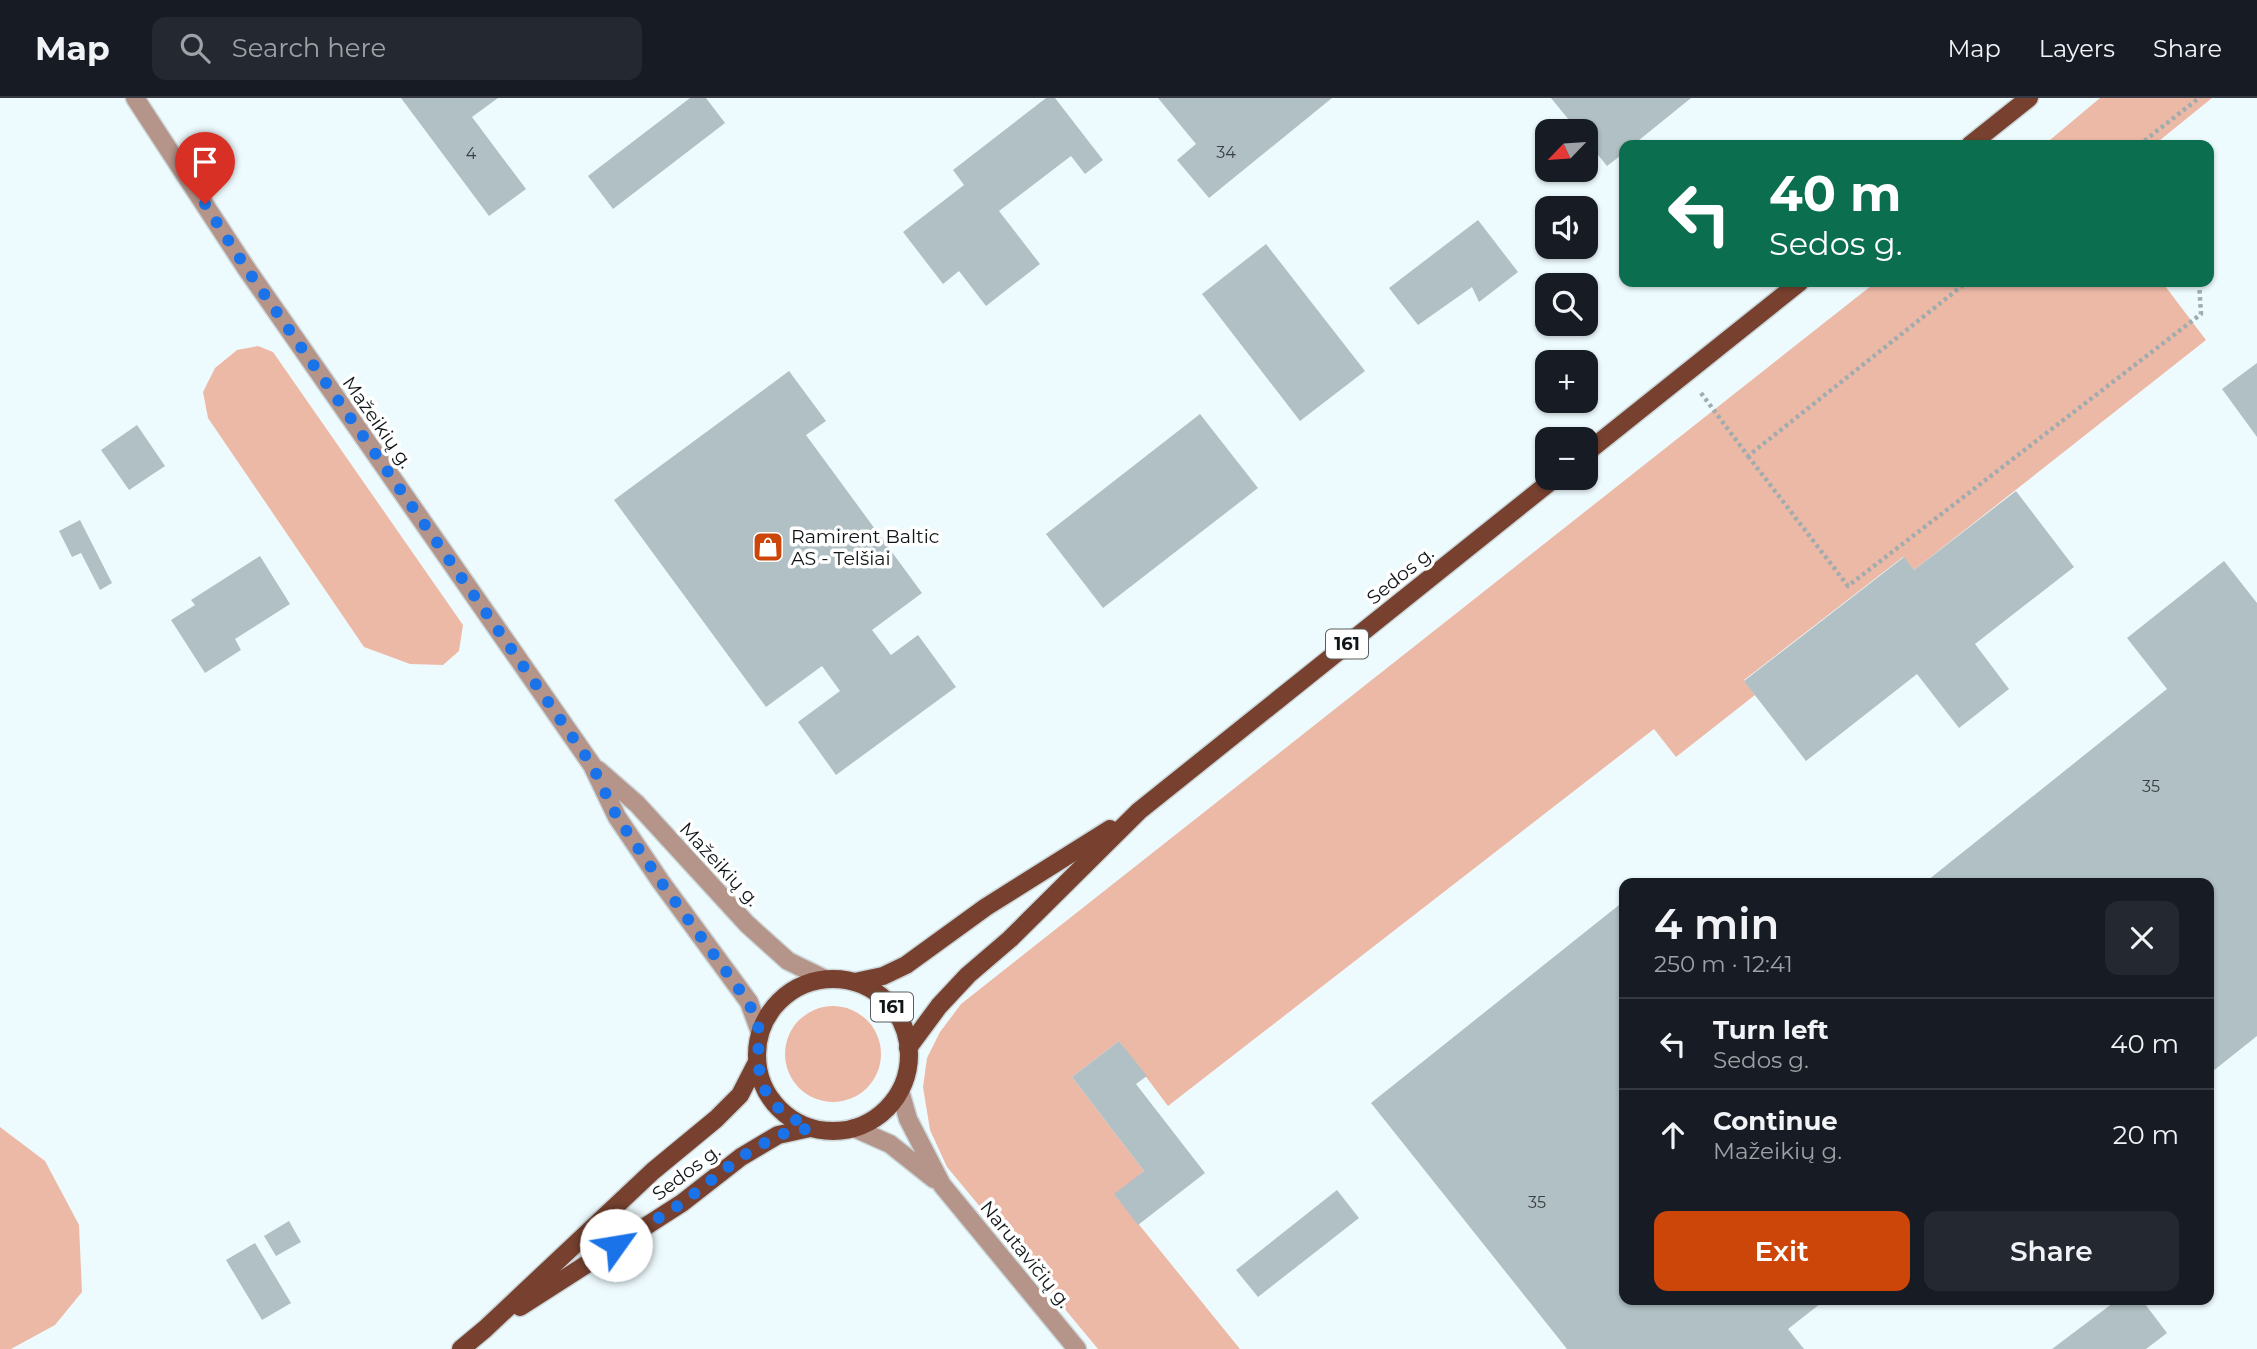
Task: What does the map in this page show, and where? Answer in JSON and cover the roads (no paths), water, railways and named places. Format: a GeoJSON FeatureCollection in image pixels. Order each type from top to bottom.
{"type":"FeatureCollection","features":[{"type":"Feature","properties":{"kind":"main road"},"geometry":{"type":"LineString","coordinates":[[1976,140],[2029,98]]}},
{"type":"Feature","properties":{"kind":"main road"},"geometry":{"type":"LineString","coordinates":[[1598,443],[1794,287]]}},
{"type":"Feature","properties":{"kind":"main road","name":"Sedos g."},"geometry":{"type":"LineString","coordinates":[[908,1048],[939,1006],[968,975],[1010,939],[1139,811],[1540,490]]}},
{"type":"Feature","properties":{"kind":"main road","name":"Sedos g."},"geometry":{"type":"LineString","coordinates":[[810,1128],[784,1113],[773,1103],[760,1076],[757,1062],[760,1032],[770,1012],[785,996],[811,982],[825,979],[855,982],[883,976],[905,965],[986,907],[1139,811]]}},
{"type":"Feature","properties":{"kind":"main road","name":"Sedos g."},"geometry":{"type":"LineString","coordinates":[[485,1329],[682,1203],[741,1157],[778,1135],[810,1128],[840,1131],[854,1128],[880,1114],[900,1091],[908,1063],[908,1048],[900,1019],[892,1007],[881,996],[855,982]]}},
{"type":"Feature","properties":{"kind":"main road","name":"Sedos g."},"geometry":{"type":"LineString","coordinates":[[461,1349],[653,1171],[716,1119],[740,1095],[757,1062]]}},
{"type":"Feature","properties":{"kind":"street","name":"Mažeikių g."},"geometry":{"type":"LineString","coordinates":[[135,98],[246,268],[592,765],[617,817],[749,1003],[760,1032]]}},
{"type":"Feature","properties":{"kind":"street","name":"Mažeikių g."},"geometry":{"type":"LineString","coordinates":[[592,765],[637,804],[747,924],[788,961],[825,979]]}},
{"type":"Feature","properties":{"kind":"street","name":"Narutavičių g."},"geometry":{"type":"LineString","coordinates":[[900,1091],[908,1119],[942,1185],[1077,1349]]}},
{"type":"Feature","properties":{"kind":"street","name":"Narutavičių g."},"geometry":{"type":"LineString","coordinates":[[854,1128],[890,1144],[942,1185]]}},
{"type":"Feature","properties":{"kind":"place","name":"Ramirent Baltic AS - Telšiai"},"geometry":{"type":"Point","coordinates":[768,547]}}]}
